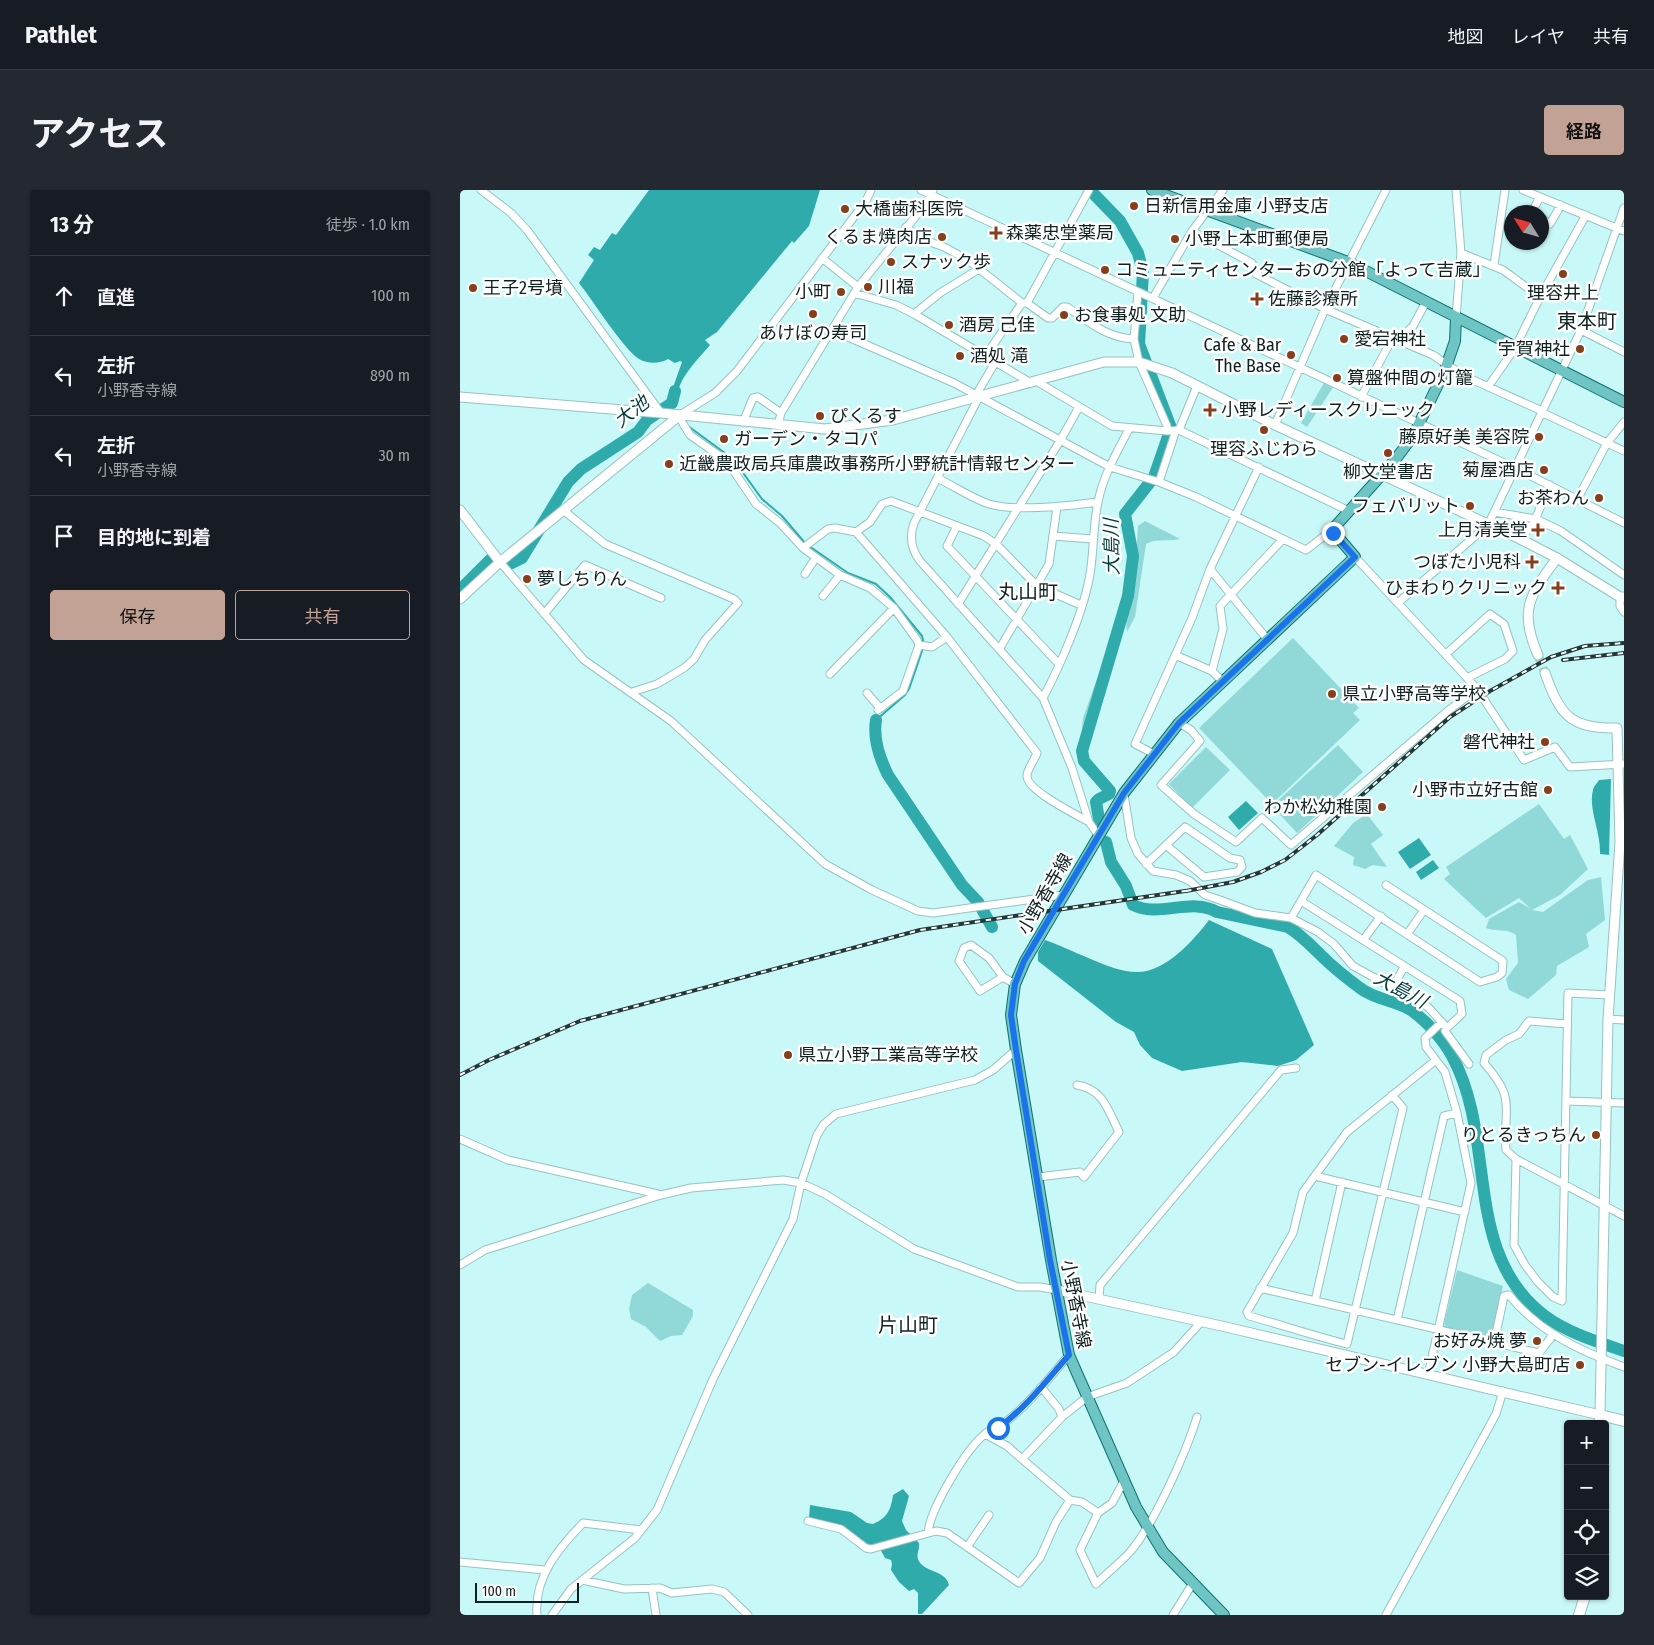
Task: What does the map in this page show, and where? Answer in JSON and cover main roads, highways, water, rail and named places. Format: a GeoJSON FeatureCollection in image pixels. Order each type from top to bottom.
{"type":"FeatureCollection","features":[{"type":"Feature","properties":{"kind":"main road"},"geometry":{"type":"LineString","coordinates":[[1152,190],[1348,262],[1624,402]]}},
{"type":"Feature","properties":{"kind":"main road","name":"小野香寺線"},"geometry":{"type":"LineString","coordinates":[[1224,1615],[1163,1552],[1146,1526],[1124,1481],[1069,1355],[1056,1290],[1016,1050],[1011,1015],[1015,984],[1024,961],[1098,835],[1124,793],[1154,754],[1179,723],[1355,557],[1332,530],[1347,510],[1400,454],[1419,424],[1455,341],[1456,318]]}},
{"type":"Feature","properties":{"kind":"main road"},"geometry":{"type":"LineString","coordinates":[[1609,1420],[1624,1421]]}},
{"type":"Feature","properties":{"kind":"main road"},"geometry":{"type":"LineString","coordinates":[[1579,1615],[1584,1600]]}},
{"type":"Feature","properties":{"kind":"waterway","name":"大島川"},"geometry":{"type":"LineString","coordinates":[[1090,190],[1120,221],[1138,253],[1143,272],[1139,344],[1171,428],[1154,477],[1125,514],[1133,556],[1128,596],[1082,751],[1084,761],[1110,791],[1109,794],[1096,802],[1100,825]]}},
{"type":"Feature","properties":{"kind":"waterway","name":"大池"},"geometry":{"type":"LineString","coordinates":[[460,590],[491,559],[512,563],[522,558],[568,482],[581,469],[638,432],[647,420],[672,403],[675,391]]}},
{"type":"Feature","properties":{"kind":"waterway"},"geometry":{"type":"LineString","coordinates":[[688,426],[733,459],[762,499],[782,516],[805,543]]}},
{"type":"Feature","properties":{"kind":"waterway"},"geometry":{"type":"LineString","coordinates":[[809,546],[848,573],[876,584],[890,597],[922,636],[924,645],[909,689],[905,695],[876,720]]}},
{"type":"Feature","properties":{"kind":"waterway"},"geometry":{"type":"LineString","coordinates":[[876,720],[875,734],[878,748],[888,775],[962,885],[978,902],[992,927]]}},
{"type":"Feature","properties":{"kind":"waterway","name":"大島川"},"geometry":{"type":"LineString","coordinates":[[1106,842],[1111,862],[1126,886],[1133,905],[1154,909],[1197,906],[1288,927],[1303,938],[1333,967],[1365,992],[1409,1009],[1427,1024],[1439,1036],[1452,1056],[1466,1089],[1474,1123],[1491,1228],[1502,1261],[1519,1290],[1545,1316],[1554,1322],[1583,1336],[1624,1351]]}},
{"type":"Feature","properties":{"kind":"tunnel"},"geometry":{"type":"LineString","coordinates":[[1538,655],[1545,673]]}},
{"type":"Feature","properties":{"kind":"railway"},"geometry":{"type":"LineString","coordinates":[[1186,891],[1233,882],[1261,872],[1285,860],[1317,835],[1450,717],[1490,691],[1551,657],[1585,646],[1624,643]]}},
{"type":"Feature","properties":{"kind":"railway"},"geometry":{"type":"LineString","coordinates":[[1563,660],[1624,653]]}},
{"type":"Feature","properties":{"kind":"railway"},"geometry":{"type":"LineString","coordinates":[[460,1075],[489,1060],[580,1021],[920,930],[1192,890]]}},
{"type":"Feature","properties":{"kind":"place","name":"日新信用金庫 小野支店"},"geometry":{"type":"Point","coordinates":[1134,206]}},
{"type":"Feature","properties":{"kind":"place","name":"大橋歯科医院"},"geometry":{"type":"Point","coordinates":[845,209]}},
{"type":"Feature","properties":{"kind":"place","name":"森薬忠堂薬局"},"geometry":{"type":"Point","coordinates":[996,233]}},
{"type":"Feature","properties":{"kind":"place","name":"くるま焼肉店"},"geometry":{"type":"Point","coordinates":[942,237]}},
{"type":"Feature","properties":{"kind":"place","name":"小野上本町郵便局"},"geometry":{"type":"Point","coordinates":[1175,239]}},
{"type":"Feature","properties":{"kind":"place","name":"スナック歩"},"geometry":{"type":"Point","coordinates":[891,262]}},
{"type":"Feature","properties":{"kind":"place","name":"コミュニティセンターおの分館「よって吉蔵」"},"geometry":{"type":"Point","coordinates":[1105,270]}},
{"type":"Feature","properties":{"kind":"place","name":"理容井上"},"geometry":{"type":"Point","coordinates":[1563,274]}},
{"type":"Feature","properties":{"kind":"place","name":"川福"},"geometry":{"type":"Point","coordinates":[868,287]}},
{"type":"Feature","properties":{"kind":"place","name":"王子2号墳"},"geometry":{"type":"Point","coordinates":[473,288]}},
{"type":"Feature","properties":{"kind":"place","name":"小町"},"geometry":{"type":"Point","coordinates":[841,292]}},
{"type":"Feature","properties":{"kind":"place","name":"佐藤診療所"},"geometry":{"type":"Point","coordinates":[1257,299]}},
{"type":"Feature","properties":{"kind":"place","name":"あけぼの寿司"},"geometry":{"type":"Point","coordinates":[813,314]}},
{"type":"Feature","properties":{"kind":"place","name":"お食事処 文助"},"geometry":{"type":"Point","coordinates":[1064,315]}},
{"type":"Feature","properties":{"kind":"place","name":"酒房 己佳"},"geometry":{"type":"Point","coordinates":[949,325]}},
{"type":"Feature","properties":{"kind":"place","name":"愛宕神社"},"geometry":{"type":"Point","coordinates":[1344,339]}},
{"type":"Feature","properties":{"kind":"place","name":"宇賀神社"},"geometry":{"type":"Point","coordinates":[1580,349]}},
{"type":"Feature","properties":{"kind":"place","name":"Cafe & Bar The Base"},"geometry":{"type":"Point","coordinates":[1291,355]}},
{"type":"Feature","properties":{"kind":"place","name":"酒処 滝"},"geometry":{"type":"Point","coordinates":[960,356]}},
{"type":"Feature","properties":{"kind":"place","name":"算盤仲間の灯籠"},"geometry":{"type":"Point","coordinates":[1337,378]}},
{"type":"Feature","properties":{"kind":"place","name":"小野レディースクリニック"},"geometry":{"type":"Point","coordinates":[1210,410]}},
{"type":"Feature","properties":{"kind":"place","name":"ぴくるす"},"geometry":{"type":"Point","coordinates":[820,416]}},
{"type":"Feature","properties":{"kind":"place","name":"理容ふじわら"},"geometry":{"type":"Point","coordinates":[1264,430]}},
{"type":"Feature","properties":{"kind":"place","name":"藤原好美 美容院"},"geometry":{"type":"Point","coordinates":[1539,437]}},
{"type":"Feature","properties":{"kind":"place","name":"ガーデン・タコパ"},"geometry":{"type":"Point","coordinates":[724,439]}},
{"type":"Feature","properties":{"kind":"place","name":"柳文堂書店"},"geometry":{"type":"Point","coordinates":[1388,453]}},
{"type":"Feature","properties":{"kind":"place","name":"近畿農政局兵庫農政事務所小野統計情報センター"},"geometry":{"type":"Point","coordinates":[669,464]}},
{"type":"Feature","properties":{"kind":"place","name":"菊屋酒店"},"geometry":{"type":"Point","coordinates":[1544,470]}},
{"type":"Feature","properties":{"kind":"place","name":"お茶わん"},"geometry":{"type":"Point","coordinates":[1599,498]}},
{"type":"Feature","properties":{"kind":"place","name":"フェバリット"},"geometry":{"type":"Point","coordinates":[1470,506]}},
{"type":"Feature","properties":{"kind":"place","name":"上月清美堂"},"geometry":{"type":"Point","coordinates":[1538,530]}},
{"type":"Feature","properties":{"kind":"place","name":"つぼた小児科"},"geometry":{"type":"Point","coordinates":[1532,562]}},
{"type":"Feature","properties":{"kind":"place","name":"夢しちりん"},"geometry":{"type":"Point","coordinates":[527,579]}},
{"type":"Feature","properties":{"kind":"place","name":"ひまわりクリニック"},"geometry":{"type":"Point","coordinates":[1558,588]}},
{"type":"Feature","properties":{"kind":"place","name":"県立小野高等学校"},"geometry":{"type":"Point","coordinates":[1332,694]}},
{"type":"Feature","properties":{"kind":"place","name":"磐代神社"},"geometry":{"type":"Point","coordinates":[1545,742]}},
{"type":"Feature","properties":{"kind":"place","name":"小野市立好古館"},"geometry":{"type":"Point","coordinates":[1548,790]}},
{"type":"Feature","properties":{"kind":"place","name":"わか松幼稚園"},"geometry":{"type":"Point","coordinates":[1382,807]}},
{"type":"Feature","properties":{"kind":"place","name":"県立小野工業高等学校"},"geometry":{"type":"Point","coordinates":[788,1055]}},
{"type":"Feature","properties":{"kind":"place","name":"りとるきっちん"},"geometry":{"type":"Point","coordinates":[1596,1135]}},
{"type":"Feature","properties":{"kind":"place","name":"お好み焼 夢"},"geometry":{"type":"Point","coordinates":[1537,1341]}},
{"type":"Feature","properties":{"kind":"place","name":"セブン-イレブン 小野大島町店"},"geometry":{"type":"Point","coordinates":[1580,1365]}},
{"type":"Feature","properties":{"kind":"district","name":"東本町"},"geometry":{"type":"Point","coordinates":[1587,321]}},
{"type":"Feature","properties":{"kind":"district","name":"丸山町"},"geometry":{"type":"Point","coordinates":[1028,592]}},
{"type":"Feature","properties":{"kind":"district","name":"片山町"},"geometry":{"type":"Point","coordinates":[908,1325]}}]}
